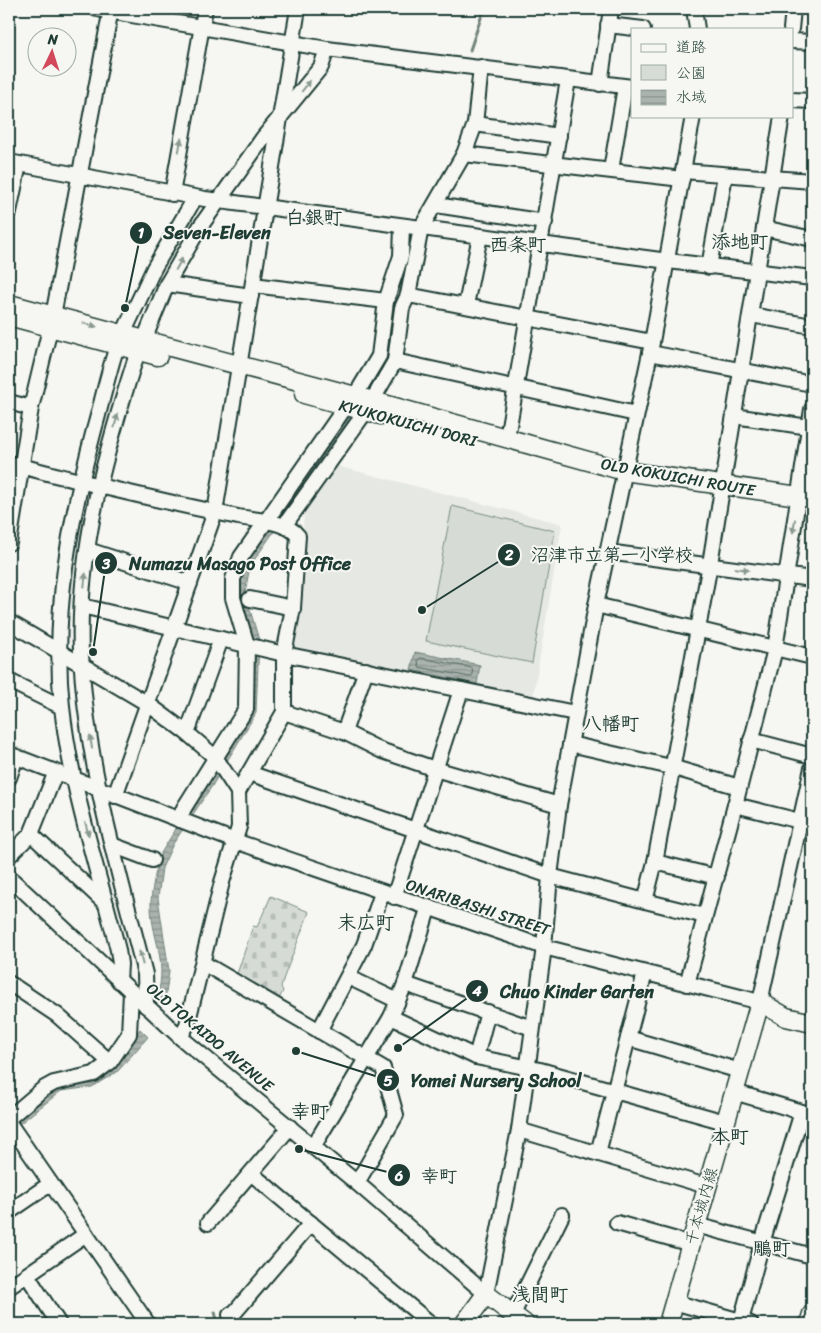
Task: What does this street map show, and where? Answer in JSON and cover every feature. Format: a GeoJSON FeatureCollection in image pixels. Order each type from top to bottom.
{"type":"FeatureCollection","features":[{"type":"Feature","properties":{"kind":"main road","name":"KYUKOKUICHI DORI"},"geometry":{"type":"LineString","coordinates":[[9,304],[51,322]]}},
{"type":"Feature","properties":{"kind":"main road","name":"KYUKOKUICHI DORI"},"geometry":{"type":"LineString","coordinates":[[9,316],[51,322],[239,370],[624,476],[805,502]]}},
{"type":"Feature","properties":{"kind":"main road","name":"OLD KOKUICHI ROUTE"},"geometry":{"type":"LineString","coordinates":[[358,403],[507,438],[624,476]]}},
{"type":"Feature","properties":{"kind":"main road"},"geometry":{"type":"LineString","coordinates":[[760,1002],[812,1013]]}},
{"type":"Feature","properties":{"kind":"main road"},"geometry":{"type":"LineString","coordinates":[[760,1002],[786,1017],[812,1023]]}},
{"type":"Feature","properties":{"kind":"main road","name":"千本城内線"},"geometry":{"type":"LineString","coordinates":[[668,1324],[760,1002]]}},
{"type":"Feature","properties":{"kind":"main road"},"geometry":{"type":"LineString","coordinates":[[464,1324],[486,1294],[519,1319]]}},
{"type":"Feature","properties":{"kind":"main road"},"geometry":{"type":"LineString","coordinates":[[809,1324],[812,1314]]}},
{"type":"Feature","properties":{"kind":"street"},"geometry":{"type":"LineString","coordinates":[[172,194],[205,9]]}},
{"type":"Feature","properties":{"kind":"street"},"geometry":{"type":"LineString","coordinates":[[115,796],[215,512],[298,9]]}},
{"type":"Feature","properties":{"kind":"street"},"geometry":{"type":"LineString","coordinates":[[600,84],[611,9]]}},
{"type":"Feature","properties":{"kind":"street"},"geometry":{"type":"LineString","coordinates":[[694,9],[697,28]]}},
{"type":"Feature","properties":{"kind":"street"},"geometry":{"type":"LineString","coordinates":[[791,28],[794,9]]}},
{"type":"Feature","properties":{"kind":"street"},"geometry":{"type":"LineString","coordinates":[[9,543],[11,519],[23,466],[31,408],[51,322],[80,175],[106,10],[292,44],[629,87],[611,170]]}},
{"type":"Feature","properties":{"kind":"street"},"geometry":{"type":"LineString","coordinates":[[608,25],[634,28]]}},
{"type":"Feature","properties":{"kind":"street"},"geometry":{"type":"LineString","coordinates":[[794,40],[812,42]]}},
{"type":"Feature","properties":{"kind":"street"},"geometry":{"type":"LineString","coordinates":[[146,1006],[145,974],[99,790],[86,713],[82,664],[82,606],[88,550],[117,417],[141,345],[167,284],[217,201],[321,67],[327,49]]}},
{"type":"Feature","properties":{"kind":"street"},"geometry":{"type":"LineString","coordinates":[[183,822],[184,808],[246,709],[247,645],[233,598],[233,579],[241,557],[358,403],[395,361],[402,308],[408,296],[421,228],[464,154],[474,124],[481,67]]}},
{"type":"Feature","properties":{"kind":"street"},"geometry":{"type":"LineString","coordinates":[[507,438],[560,136],[568,80]]}},
{"type":"Feature","properties":{"kind":"street"},"geometry":{"type":"LineString","coordinates":[[794,100],[812,101]]}},
{"type":"Feature","properties":{"kind":"street"},"geometry":{"type":"LineString","coordinates":[[486,1294],[519,1130],[544,947],[559,805],[575,713],[651,348],[693,118]]}},
{"type":"Feature","properties":{"kind":"street"},"geometry":{"type":"LineString","coordinates":[[645,901],[655,862],[671,767],[710,564],[720,490],[751,315],[782,118]]}},
{"type":"Feature","properties":{"kind":"street"},"geometry":{"type":"LineString","coordinates":[[474,124],[560,136]]}},
{"type":"Feature","properties":{"kind":"street"},"geometry":{"type":"LineString","coordinates":[[464,154],[611,170],[812,181]]}},
{"type":"Feature","properties":{"kind":"street"},"geometry":{"type":"LineString","coordinates":[[9,212],[14,163],[172,194],[265,208],[668,262],[812,278]]}},
{"type":"Feature","properties":{"kind":"street"},"geometry":{"type":"LineString","coordinates":[[709,267],[725,175]]}},
{"type":"Feature","properties":{"kind":"street"},"geometry":{"type":"LineString","coordinates":[[119,981],[120,961],[76,781],[62,707],[60,651],[66,550],[81,480],[120,340],[154,268],[196,198]]}},
{"type":"Feature","properties":{"kind":"street"},"geometry":{"type":"LineString","coordinates":[[436,205],[545,222]]}},
{"type":"Feature","properties":{"kind":"street"},"geometry":{"type":"LineString","coordinates":[[284,526],[358,403],[379,356],[386,301],[401,256],[402,226]]}},
{"type":"Feature","properties":{"kind":"street"},"geometry":{"type":"LineString","coordinates":[[764,228],[812,239]]}},
{"type":"Feature","properties":{"kind":"street"},"geometry":{"type":"LineString","coordinates":[[466,305],[480,236]]}},
{"type":"Feature","properties":{"kind":"street"},"geometry":{"type":"LineString","coordinates":[[167,284],[386,301]]}},
{"type":"Feature","properties":{"kind":"street"},"geometry":{"type":"LineString","coordinates":[[408,296],[466,305],[528,318],[741,370],[812,384]]}},
{"type":"Feature","properties":{"kind":"street"},"geometry":{"type":"LineString","coordinates":[[751,315],[812,326]]}},
{"type":"Feature","properties":{"kind":"street"},"geometry":{"type":"LineString","coordinates":[[395,361],[515,389],[636,414]]}},
{"type":"Feature","properties":{"kind":"street"},"geometry":{"type":"LineString","coordinates":[[9,402],[31,408]]}},
{"type":"Feature","properties":{"kind":"street"},"geometry":{"type":"LineString","coordinates":[[687,984],[717,876],[774,649],[786,576],[805,502],[809,427],[812,409]]}},
{"type":"Feature","properties":{"kind":"street"},"geometry":{"type":"LineString","coordinates":[[734,416],[809,427]]}},
{"type":"Feature","properties":{"kind":"street"},"geometry":{"type":"LineString","coordinates":[[9,462],[215,512],[284,526],[295,531],[298,536],[293,608],[284,654],[284,712],[238,792]]}},
{"type":"Feature","properties":{"kind":"street"},"geometry":{"type":"LineString","coordinates":[[88,550],[190,583]]}},
{"type":"Feature","properties":{"kind":"street"},"geometry":{"type":"LineString","coordinates":[[607,552],[710,564],[812,579]]}},
{"type":"Feature","properties":{"kind":"street"},"geometry":{"type":"LineString","coordinates":[[250,599],[293,608]]}},
{"type":"Feature","properties":{"kind":"street"},"geometry":{"type":"LineString","coordinates":[[596,605],[812,657]]}},
{"type":"Feature","properties":{"kind":"street"},"geometry":{"type":"LineString","coordinates":[[82,606],[284,654],[575,713]]}},
{"type":"Feature","properties":{"kind":"street"},"geometry":{"type":"LineString","coordinates":[[9,622],[148,704],[215,757],[238,792],[240,827],[187,1025],[180,1036]]}},
{"type":"Feature","properties":{"kind":"street"},"geometry":{"type":"LineString","coordinates":[[187,733],[221,639]]}},
{"type":"Feature","properties":{"kind":"street"},"geometry":{"type":"LineString","coordinates":[[344,732],[366,670]]}},
{"type":"Feature","properties":{"kind":"street"},"geometry":{"type":"LineString","coordinates":[[9,681],[62,707]]}},
{"type":"Feature","properties":{"kind":"street"},"geometry":{"type":"LineString","coordinates":[[319,1031],[364,946],[388,895],[415,828],[460,690]]}},
{"type":"Feature","properties":{"kind":"street"},"geometry":{"type":"LineString","coordinates":[[284,712],[344,732],[380,750],[435,769],[559,805]]}},
{"type":"Feature","properties":{"kind":"street"},"geometry":{"type":"LineString","coordinates":[[751,740],[812,756]]}},
{"type":"Feature","properties":{"kind":"street"},"geometry":{"type":"LineString","coordinates":[[570,744],[671,767],[740,787]]}},
{"type":"Feature","properties":{"kind":"street"},"geometry":{"type":"LineString","coordinates":[[9,778],[12,756]]}},
{"type":"Feature","properties":{"kind":"street","name":"ONARIBASHI STREET"},"geometry":{"type":"LineString","coordinates":[[12,756],[183,822],[428,909],[544,947],[760,1002]]}},
{"type":"Feature","properties":{"kind":"street"},"geometry":{"type":"LineString","coordinates":[[760,1002],[806,822],[812,768]]}},
{"type":"Feature","properties":{"kind":"street"},"geometry":{"type":"LineString","coordinates":[[250,773],[415,828],[550,876],[705,916]]}},
{"type":"Feature","properties":{"kind":"street"},"geometry":{"type":"LineString","coordinates":[[9,856],[31,834],[56,774]]}},
{"type":"Feature","properties":{"kind":"street"},"geometry":{"type":"LineString","coordinates":[[735,805],[806,822]]}},
{"type":"Feature","properties":{"kind":"street"},"geometry":{"type":"LineString","coordinates":[[31,834],[106,904]]}},
{"type":"Feature","properties":{"kind":"street"},"geometry":{"type":"LineString","coordinates":[[112,845],[152,860]]}},
{"type":"Feature","properties":{"kind":"street"},"geometry":{"type":"LineString","coordinates":[[655,862],[717,876]]}},
{"type":"Feature","properties":{"kind":"street","name":"OLD TOKAIDO AVENUE"},"geometry":{"type":"LineString","coordinates":[[9,878],[180,1036],[358,1183],[486,1294]]}},
{"type":"Feature","properties":{"kind":"street"},"geometry":{"type":"LineString","coordinates":[[313,1147],[391,1017],[405,984],[428,909]]}},
{"type":"Feature","properties":{"kind":"street"},"geometry":{"type":"LineString","coordinates":[[203,963],[383,1068],[396,1115],[358,1183]]}},
{"type":"Feature","properties":{"kind":"street"},"geometry":{"type":"LineString","coordinates":[[598,1154],[646,973]]}},
{"type":"Feature","properties":{"kind":"street"},"geometry":{"type":"LineString","coordinates":[[348,977],[398,1001]]}},
{"type":"Feature","properties":{"kind":"street"},"geometry":{"type":"LineString","coordinates":[[9,983],[57,1015],[110,1062]]}},
{"type":"Feature","properties":{"kind":"street"},"geometry":{"type":"LineString","coordinates":[[405,984],[532,1028]]}},
{"type":"Feature","properties":{"kind":"street"},"geometry":{"type":"LineString","coordinates":[[9,1118],[43,1089],[54,1083],[94,1074],[110,1062],[129,1034],[131,992]]}},
{"type":"Feature","properties":{"kind":"street"},"geometry":{"type":"LineString","coordinates":[[476,1057],[488,1012]]}},
{"type":"Feature","properties":{"kind":"street"},"geometry":{"type":"LineString","coordinates":[[391,1017],[476,1057],[527,1067],[725,1122]]}},
{"type":"Feature","properties":{"kind":"street"},"geometry":{"type":"LineString","coordinates":[[628,1038],[740,1071]]}},
{"type":"Feature","properties":{"kind":"street"},"geometry":{"type":"LineString","coordinates":[[674,1302],[746,1323],[762,1243],[807,1114],[734,1092]]}},
{"type":"Feature","properties":{"kind":"street"},"geometry":{"type":"LineString","coordinates":[[208,1223],[252,1174],[290,1127]]}},
{"type":"Feature","properties":{"kind":"street"},"geometry":{"type":"LineString","coordinates":[[519,1130],[706,1186]]}},
{"type":"Feature","properties":{"kind":"street"},"geometry":{"type":"LineString","coordinates":[[11,1132],[86,1234],[148,1324]]}},
{"type":"Feature","properties":{"kind":"street"},"geometry":{"type":"LineString","coordinates":[[252,1174],[431,1324]]}},
{"type":"Feature","properties":{"kind":"street"},"geometry":{"type":"LineString","coordinates":[[9,1212],[50,1184]]}},
{"type":"Feature","properties":{"kind":"street"},"geometry":{"type":"LineString","coordinates":[[519,1319],[562,1215]]}},
{"type":"Feature","properties":{"kind":"street"},"geometry":{"type":"LineString","coordinates":[[230,1315],[235,1312],[310,1223]]}},
{"type":"Feature","properties":{"kind":"street"},"geometry":{"type":"LineString","coordinates":[[617,1224],[691,1244]]}},
{"type":"Feature","properties":{"kind":"street"},"geometry":{"type":"LineString","coordinates":[[696,1225],[812,1256]]}},
{"type":"Feature","properties":{"kind":"street"},"geometry":{"type":"LineString","coordinates":[[9,1287],[86,1234]]}},
{"type":"Feature","properties":{"kind":"street"},"geometry":{"type":"LineString","coordinates":[[26,1275],[59,1324]]}},
{"type":"Feature","properties":{"kind":"shaded area"},"geometry":{"type":"Polygon","coordinates":[[[337,466],[562,524],[533,697],[291,647],[301,574],[304,513],[337,466]]]}},
{"type":"Feature","properties":{"kind":"green space"},"geometry":{"type":"Polygon","coordinates":[[[452,506],[555,531],[532,663],[426,641],[452,506]]]}},
{"type":"Feature","properties":{"kind":"green space"},"geometry":{"type":"Polygon","coordinates":[[[271,896],[309,912],[284,977],[281,987],[283,991],[278,1001],[236,977],[253,926],[257,927],[271,896]]]}},
{"type":"Feature","properties":{"kind":"water"},"geometry":{"type":"Polygon","coordinates":[[[405,232],[413,232],[413,246],[392,353],[375,386],[250,566],[245,593],[259,640],[256,713],[212,786],[173,844],[162,868],[158,898],[169,971],[165,1001],[157,997],[161,971],[151,914],[152,890],[159,859],[248,711],[235,595],[238,575],[249,554],[367,384],[405,232]]]}},
{"type":"Feature","properties":{"kind":"water"},"geometry":{"type":"Polygon","coordinates":[[[415,652],[480,665],[477,684],[411,670],[415,652]]]}},
{"type":"Feature","properties":{"kind":"water"},"geometry":{"type":"Polygon","coordinates":[[[140,1029],[148,1037],[118,1071],[92,1087],[61,1091],[9,1132],[9,1124],[53,1089],[81,1082],[132,1041],[140,1029]]]}},
{"type":"Feature","properties":{"kind":"waterway"},"geometry":{"type":"LineString","coordinates":[[470,50],[484,9]]}},
{"type":"Feature","properties":{"kind":"waterway"},"geometry":{"type":"LineString","coordinates":[[215,1312],[218,1324]]}},
{"type":"Feature","properties":{"kind":"place","name":"Seven-Eleven"},"geometry":{"type":"Point","coordinates":[125,308]}},
{"type":"Feature","properties":{"kind":"place","name":"沼津市立第一小学校"},"geometry":{"type":"Point","coordinates":[422,610]}},
{"type":"Feature","properties":{"kind":"place","name":"Numazu Masago Post Office"},"geometry":{"type":"Point","coordinates":[93,652]}},
{"type":"Feature","properties":{"kind":"place","name":"Chuo Kinder Garten"},"geometry":{"type":"Point","coordinates":[398,1048]}},
{"type":"Feature","properties":{"kind":"place","name":"Yomei Nursery School"},"geometry":{"type":"Point","coordinates":[296,1051]}},
{"type":"Feature","properties":{"kind":"place","name":"幸町"},"geometry":{"type":"Point","coordinates":[299,1149]}},
{"type":"Feature","properties":{"kind":"district","name":"白銀町"},"geometry":{"type":"Point","coordinates":[314,217]}},
{"type":"Feature","properties":{"kind":"district","name":"添地町"},"geometry":{"type":"Point","coordinates":[740,241]}},
{"type":"Feature","properties":{"kind":"district","name":"西条町"},"geometry":{"type":"Point","coordinates":[518,244]}},
{"type":"Feature","properties":{"kind":"district","name":"八幡町"},"geometry":{"type":"Point","coordinates":[611,723]}},
{"type":"Feature","properties":{"kind":"district","name":"末広町"},"geometry":{"type":"Point","coordinates":[366,922]}},
{"type":"Feature","properties":{"kind":"district","name":"幸町"},"geometry":{"type":"Point","coordinates":[310,1111]}},
{"type":"Feature","properties":{"kind":"district","name":"本町"},"geometry":{"type":"Point","coordinates":[730,1136]}},
{"type":"Feature","properties":{"kind":"district","name":"鵰町"},"geometry":{"type":"Point","coordinates":[772,1248]}},
{"type":"Feature","properties":{"kind":"district","name":"浅間町"},"geometry":{"type":"Point","coordinates":[540,1294]}}]}
